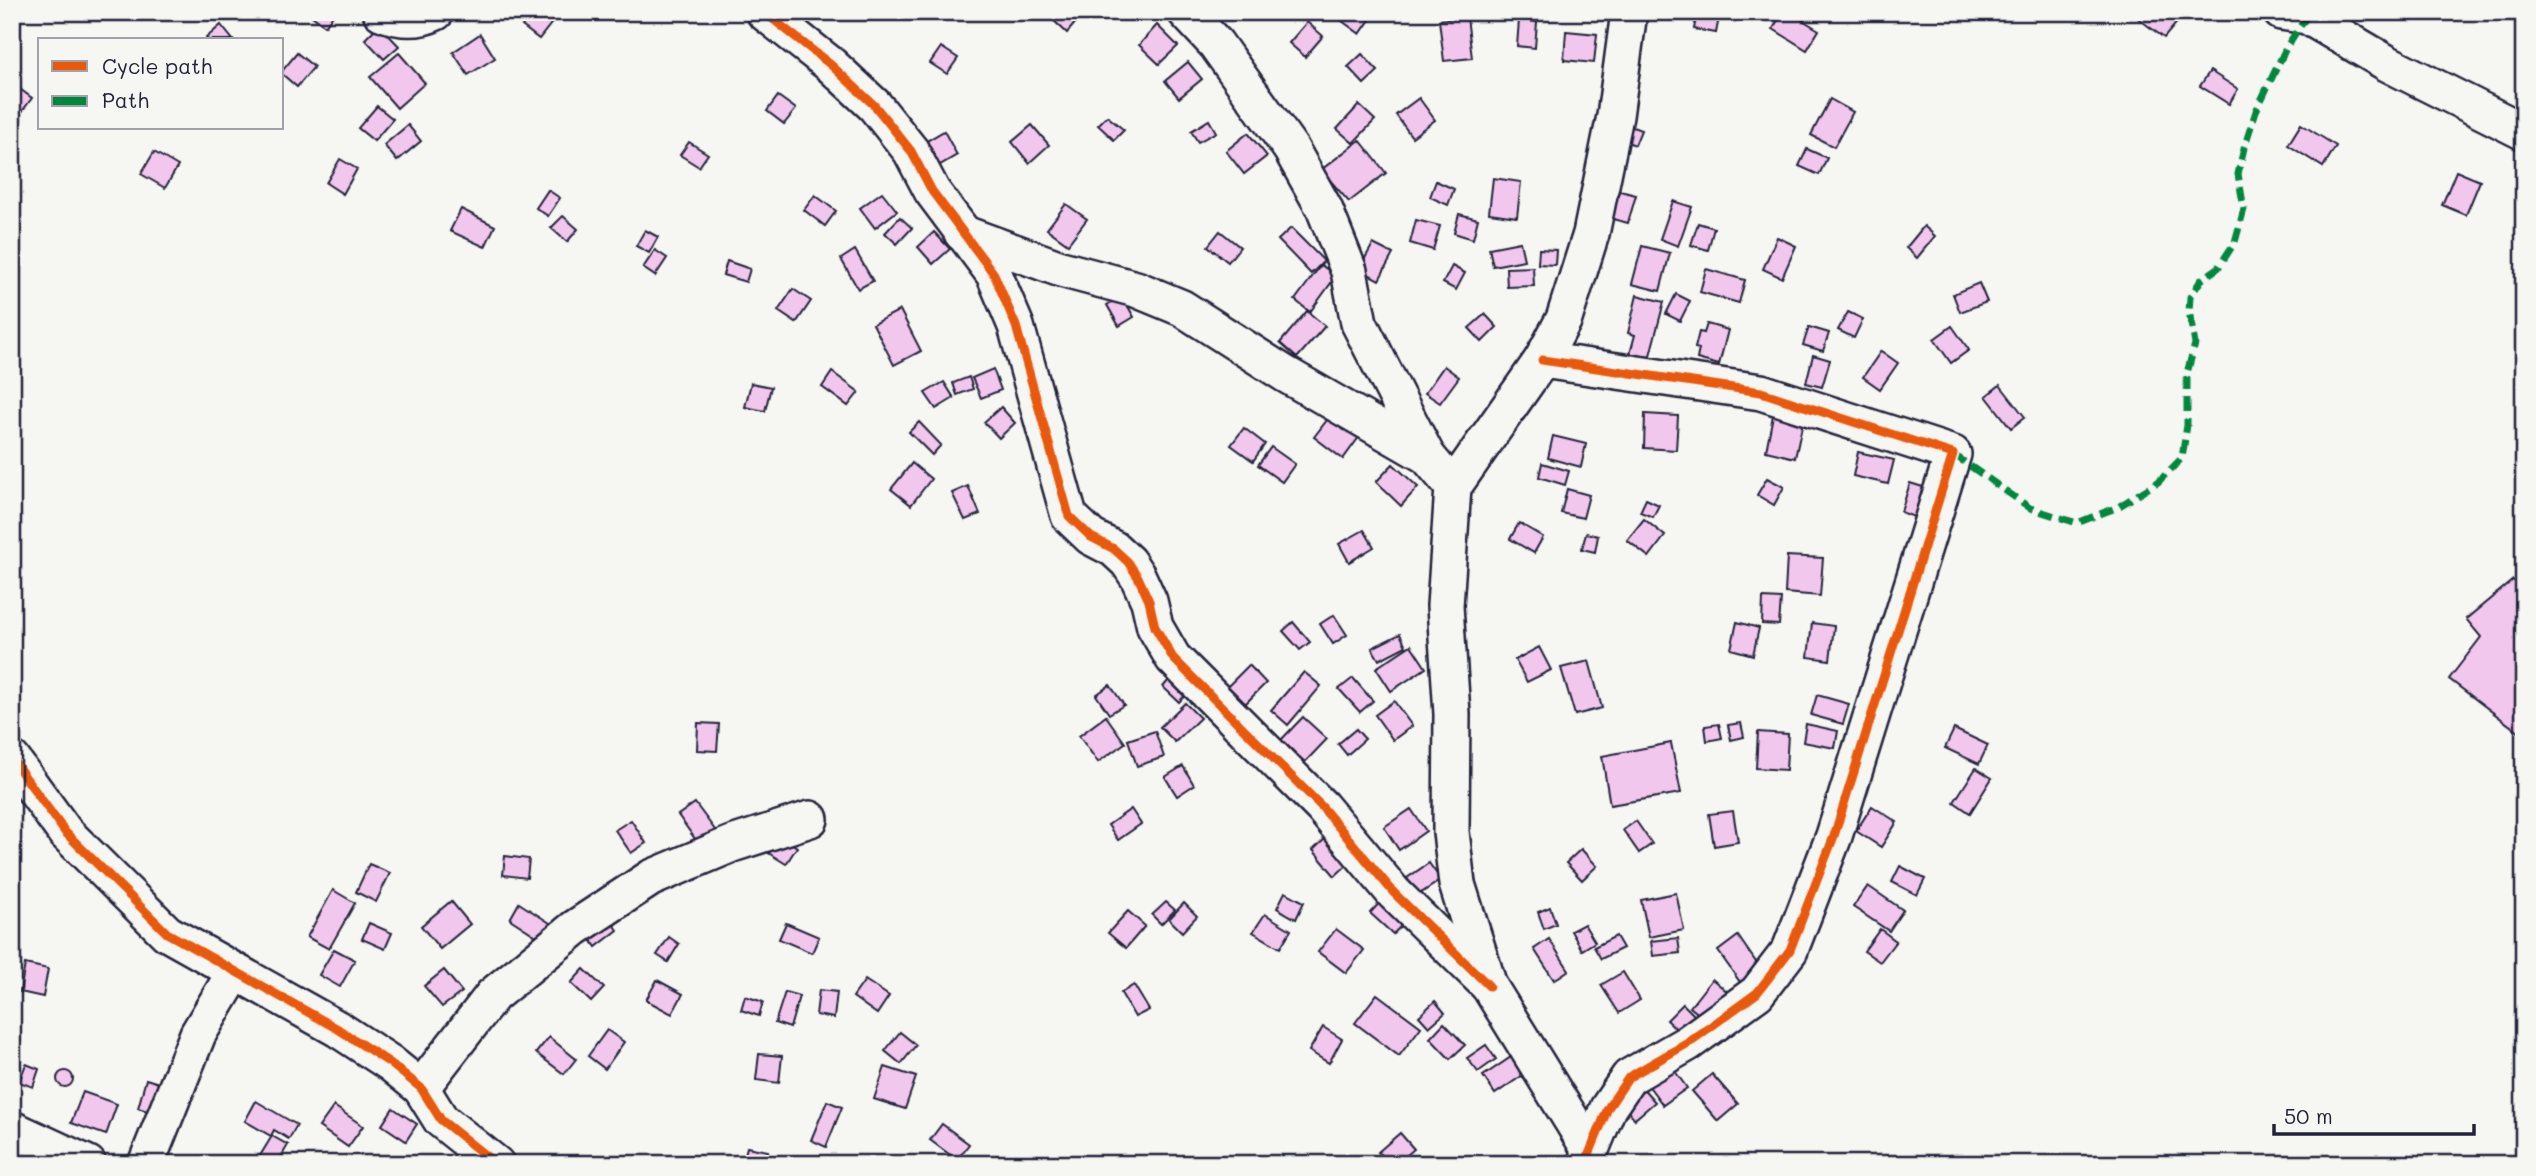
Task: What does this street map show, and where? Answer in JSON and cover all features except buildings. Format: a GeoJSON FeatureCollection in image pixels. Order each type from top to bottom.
{"type":"FeatureCollection","features":[{"type":"Feature","properties":{"kind":"street"},"geometry":{"type":"LineString","coordinates":[[381,12],[404,19],[425,18],[436,12]]}},
{"type":"Feature","properties":{"kind":"street"},"geometry":{"type":"LineString","coordinates":[[764,12],[831,65],[875,106],[911,151],[932,191],[994,274],[1016,326],[1069,516],[1091,537],[1114,549],[1128,562],[1149,601],[1155,627],[1173,658],[1322,807],[1394,893],[1489,986]]}},
{"type":"Feature","properties":{"kind":"street"},"geometry":{"type":"LineString","coordinates":[[1186,12],[1216,44],[1291,149],[1324,208],[1349,271],[1359,323],[1427,456],[1453,487]]}},
{"type":"Feature","properties":{"kind":"street"},"geometry":{"type":"LineString","coordinates":[[1588,1157],[1489,986],[1457,884],[1451,832],[1452,715],[1445,606],[1453,487],[1542,360],[1564,319],[1591,234],[1615,116],[1629,12]]}},
{"type":"Feature","properties":{"kind":"street"},"geometry":{"type":"LineString","coordinates":[[2281,12],[2307,16],[2387,62],[2524,132]]}},
{"type":"Feature","properties":{"kind":"street"},"geometry":{"type":"LineString","coordinates":[[962,233],[1061,269],[1136,289],[1182,308],[1285,374],[1427,456]]}},
{"type":"Feature","properties":{"kind":"street"},"geometry":{"type":"LineString","coordinates":[[1542,360],[1761,392],[1953,454],[1834,836],[1790,950],[1757,993],[1688,1043],[1629,1077],[1608,1108],[1588,1157]]}},
{"type":"Feature","properties":{"kind":"street"},"geometry":{"type":"LineString","coordinates":[[12,759],[65,832],[167,933],[338,1029],[390,1063],[421,1088],[441,1120],[496,1164]]}},
{"type":"Feature","properties":{"kind":"street"},"geometry":{"type":"LineString","coordinates":[[421,1088],[493,995],[575,928],[651,878],[732,844],[810,819]]}},
{"type":"Feature","properties":{"kind":"street"},"geometry":{"type":"LineString","coordinates":[[146,1164],[198,1034],[234,972]]}},
{"type":"Feature","properties":{"kind":"street"},"geometry":{"type":"LineString","coordinates":[[12,1129],[88,1164]]}},
{"type":"Feature","properties":{"kind":"marked path"},"geometry":{"type":"LineString","coordinates":[[1953,454],[2030,508],[2077,523],[2118,507],[2158,482],[2182,458],[2187,425],[2187,373],[2195,344],[2189,311],[2190,297],[2201,280],[2218,268],[2235,242],[2244,209],[2238,174],[2244,148],[2256,111],[2287,46],[2307,16]]}},
{"type":"Feature","properties":{"kind":"cycle path"},"geometry":{"type":"LineString","coordinates":[[764,12],[831,65],[875,106],[911,151],[932,191],[994,274],[1016,326],[1069,516],[1091,537],[1114,549],[1128,562],[1149,601],[1155,627],[1173,658],[1322,807],[1394,893],[1489,986]]}},
{"type":"Feature","properties":{"kind":"cycle path"},"geometry":{"type":"LineString","coordinates":[[1542,360],[1761,392],[1953,454],[1834,836],[1790,950],[1757,993],[1688,1043],[1629,1077],[1608,1108],[1585,1164]]}},
{"type":"Feature","properties":{"kind":"cycle path"},"geometry":{"type":"LineString","coordinates":[[12,759],[65,832],[167,933],[338,1029],[390,1063],[421,1088],[441,1120],[496,1164]]}}]}
